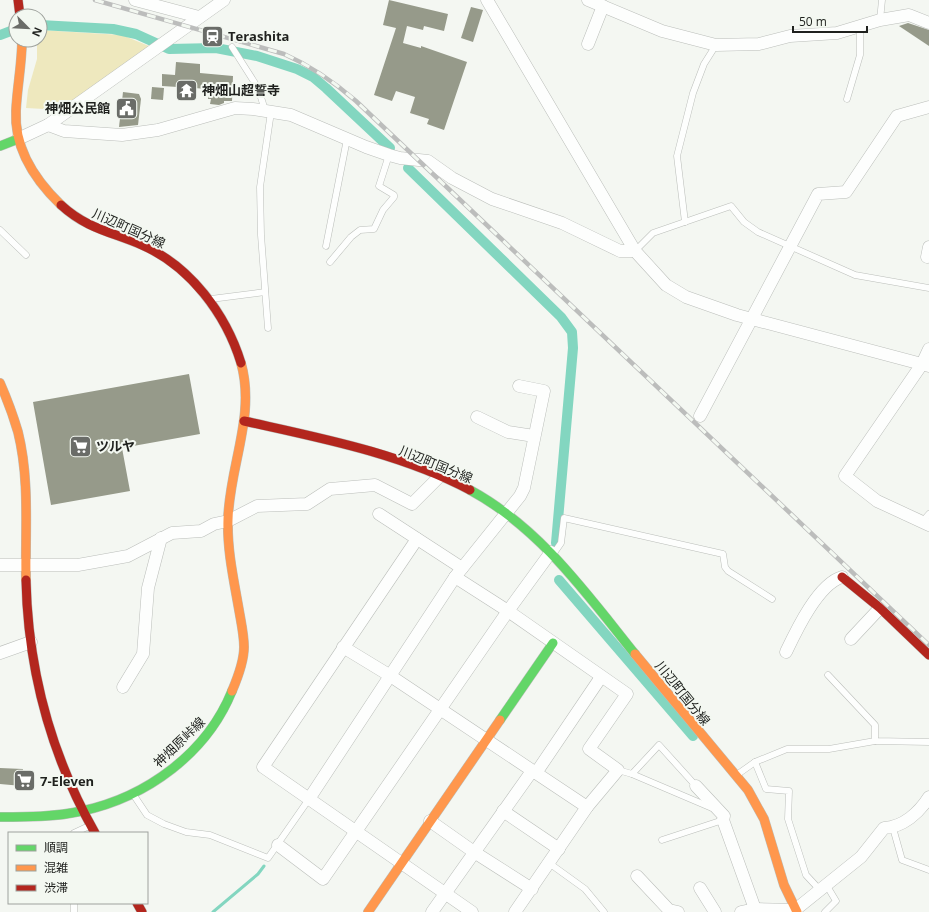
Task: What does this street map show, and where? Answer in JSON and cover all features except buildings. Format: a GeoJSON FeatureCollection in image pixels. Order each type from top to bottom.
{"type":"FeatureCollection","features":[{"type":"Feature","properties":{"kind":"street"},"geometry":{"type":"LineString","coordinates":[[135,0],[199,17]]}},
{"type":"Feature","properties":{"kind":"street"},"geometry":{"type":"LineString","coordinates":[[0,146],[48,125],[224,0]]}},
{"type":"Feature","properties":{"kind":"street"},"geometry":{"type":"LineString","coordinates":[[487,0],[635,251],[658,277],[674,292],[698,302],[753,318],[926,365]]}},
{"type":"Feature","properties":{"kind":"street"},"geometry":{"type":"LineString","coordinates":[[588,0],[662,31],[716,45],[759,44],[790,36],[837,33],[860,25],[908,15],[929,23]]}},
{"type":"Feature","properties":{"kind":"street"},"geometry":{"type":"LineString","coordinates":[[588,44],[603,6]]}},
{"type":"Feature","properties":{"kind":"street","name":"川辺町国分線"},"geometry":{"type":"LineString","coordinates":[[22,48],[22,62],[15,112],[18,139],[38,180],[60,205],[90,226],[149,248],[159,254],[194,281],[210,299],[230,334],[240,361],[245,391],[244,421],[364,449],[439,477],[491,502],[552,553],[748,790],[764,818],[784,885],[796,911]]}},
{"type":"Feature","properties":{"kind":"street"},"geometry":{"type":"LineString","coordinates":[[700,416],[818,194],[846,192],[897,116],[929,107]]}},
{"type":"Feature","properties":{"kind":"street"},"geometry":{"type":"LineString","coordinates":[[48,125],[64,130],[122,135],[141,134],[226,110],[244,108],[268,111],[291,116],[389,155],[400,158],[428,161],[452,178],[492,199],[562,223],[620,251],[635,251]]}},
{"type":"Feature","properties":{"kind":"street"},"geometry":{"type":"LineString","coordinates":[[927,520],[877,501],[845,476],[926,365],[929,349]]}},
{"type":"Feature","properties":{"kind":"street"},"geometry":{"type":"LineString","coordinates":[[0,383],[17,425],[24,462],[25,566],[31,642],[40,692],[51,733],[82,811],[93,829]]}},
{"type":"Feature","properties":{"kind":"street"},"geometry":{"type":"LineString","coordinates":[[309,799],[389,675],[458,573],[520,496],[524,488],[544,391],[519,386]]}},
{"type":"Feature","properties":{"kind":"street"},"geometry":{"type":"LineString","coordinates":[[477,417],[508,432],[534,436]]}},
{"type":"Feature","properties":{"kind":"street","name":"神畑原峠線"},"geometry":{"type":"LineString","coordinates":[[0,817],[54,816],[108,804],[133,794],[161,777],[208,735],[222,715],[236,686],[242,667],[244,646],[228,521],[231,480],[244,421]]}},
{"type":"Feature","properties":{"kind":"street"},"geometry":{"type":"LineString","coordinates":[[0,565],[78,565],[128,556],[172,533],[201,531],[214,524],[228,521],[257,506],[307,504],[330,489],[375,485],[412,504],[439,477]]}},
{"type":"Feature","properties":{"kind":"street"},"geometry":{"type":"LineString","coordinates":[[379,514],[417,539],[458,573],[508,611],[626,694],[589,749],[618,770],[587,807],[515,912]]}},
{"type":"Feature","properties":{"kind":"street"},"geometry":{"type":"LineString","coordinates":[[123,687],[143,654],[148,588],[161,538]]}},
{"type":"Feature","properties":{"kind":"street"},"geometry":{"type":"LineString","coordinates":[[417,539],[263,767],[472,912]]}},
{"type":"Feature","properties":{"kind":"street"},"geometry":{"type":"LineString","coordinates":[[278,845],[323,879],[508,611],[552,553]]}},
{"type":"Feature","properties":{"kind":"street"},"geometry":{"type":"LineString","coordinates":[[786,652],[811,604],[836,578],[842,577],[880,608],[929,655]]}},
{"type":"Feature","properties":{"kind":"street"},"geometry":{"type":"LineString","coordinates":[[851,639],[880,608]]}},
{"type":"Feature","properties":{"kind":"street"},"geometry":{"type":"LineString","coordinates":[[0,653],[31,642]]}},
{"type":"Feature","properties":{"kind":"street"},"geometry":{"type":"LineString","coordinates":[[368,912],[553,643]]}},
{"type":"Feature","properties":{"kind":"street"},"geometry":{"type":"LineString","coordinates":[[343,647],[487,739],[587,807]]}},
{"type":"Feature","properties":{"kind":"street"},"geometry":{"type":"LineString","coordinates":[[432,912],[503,811],[534,772],[601,677]]}},
{"type":"Feature","properties":{"kind":"street"},"geometry":{"type":"LineString","coordinates":[[696,786],[721,816],[754,909]]}},
{"type":"Feature","properties":{"kind":"street"},"geometry":{"type":"LineString","coordinates":[[741,912],[754,909],[796,911],[823,887],[861,857],[884,828],[893,828],[908,821],[929,797]]}},
{"type":"Feature","properties":{"kind":"street"},"geometry":{"type":"LineString","coordinates":[[503,811],[559,849]]}},
{"type":"Feature","properties":{"kind":"street"},"geometry":{"type":"LineString","coordinates":[[430,821],[474,852],[532,889]]}},
{"type":"Feature","properties":{"kind":"street"},"geometry":{"type":"LineString","coordinates":[[637,876],[669,910],[678,912]]}},
{"type":"Feature","properties":{"kind":"street"},"geometry":{"type":"LineString","coordinates":[[700,888],[715,912]]}},
{"type":"Feature","properties":{"kind":"lane"},"geometry":{"type":"LineString","coordinates":[[880,20],[882,0]]}},
{"type":"Feature","properties":{"kind":"lane"},"geometry":{"type":"LineString","coordinates":[[847,99],[860,55],[860,25]]}},
{"type":"Feature","properties":{"kind":"lane"},"geometry":{"type":"LineString","coordinates":[[685,222],[678,156],[693,93],[704,64],[716,45]]}},
{"type":"Feature","properties":{"kind":"lane"},"geometry":{"type":"LineString","coordinates":[[233,50],[258,88],[268,111],[260,187],[268,328]]}},
{"type":"Feature","properties":{"kind":"lane"},"geometry":{"type":"LineString","coordinates":[[326,246],[347,139]]}},
{"type":"Feature","properties":{"kind":"lane"},"geometry":{"type":"LineString","coordinates":[[330,262],[351,237],[360,230],[374,229],[383,210],[394,197],[394,194],[379,186],[389,155]]}},
{"type":"Feature","properties":{"kind":"lane"},"geometry":{"type":"LineString","coordinates":[[635,251],[653,233],[731,206],[744,222],[790,247],[855,275],[929,288]]}},
{"type":"Feature","properties":{"kind":"lane"},"geometry":{"type":"LineString","coordinates":[[0,230],[26,255]]}},
{"type":"Feature","properties":{"kind":"lane"},"geometry":{"type":"LineString","coordinates":[[210,299],[265,292]]}},
{"type":"Feature","properties":{"kind":"lane"},"geometry":{"type":"LineString","coordinates":[[552,553],[561,543],[564,518],[723,554],[725,567],[728,571],[772,599]]}},
{"type":"Feature","properties":{"kind":"lane"},"geometry":{"type":"LineString","coordinates":[[828,675],[875,726],[875,741]]}},
{"type":"Feature","properties":{"kind":"lane"},"geometry":{"type":"LineString","coordinates":[[735,776],[755,762],[787,749],[829,749],[875,741],[929,742]]}},
{"type":"Feature","properties":{"kind":"lane"},"geometry":{"type":"LineString","coordinates":[[632,774],[659,745],[696,786]]}},
{"type":"Feature","properties":{"kind":"lane"},"geometry":{"type":"LineString","coordinates":[[755,762],[766,789],[789,791],[788,819],[806,875],[823,887],[836,901],[825,912]]}},
{"type":"Feature","properties":{"kind":"lane"},"geometry":{"type":"LineString","coordinates":[[618,770],[632,774],[721,816]]}},
{"type":"Feature","properties":{"kind":"lane"},"geometry":{"type":"LineString","coordinates":[[133,794],[147,815],[186,832],[210,835],[268,858],[309,799]]}},
{"type":"Feature","properties":{"kind":"lane"},"geometry":{"type":"LineString","coordinates":[[662,840],[721,816]]}},
{"type":"Feature","properties":{"kind":"lane"},"geometry":{"type":"LineString","coordinates":[[893,828],[902,860],[929,870]]}},
{"type":"Feature","properties":{"kind":"lane"},"geometry":{"type":"LineString","coordinates":[[79,832],[93,829]]}},
{"type":"Feature","properties":{"kind":"lane"},"geometry":{"type":"LineString","coordinates":[[549,863],[585,889],[604,912]]}},
{"type":"Feature","properties":{"kind":"shaded area"},"geometry":{"type":"Polygon","coordinates":[[[48,30],[122,35],[149,46],[62,110],[26,108],[28,90],[37,59],[37,48],[48,48],[48,30]]]}},
{"type":"Feature","properties":{"kind":"waterway"},"geometry":{"type":"LineString","coordinates":[[48,25],[113,29],[136,34],[169,49],[216,48],[257,56],[297,69],[313,77],[326,88],[390,148]]}},
{"type":"Feature","properties":{"kind":"waterway"},"geometry":{"type":"LineString","coordinates":[[0,35],[8,32]]}},
{"type":"Feature","properties":{"kind":"waterway"},"geometry":{"type":"LineString","coordinates":[[408,168],[561,317],[572,332],[573,348],[556,543]]}},
{"type":"Feature","properties":{"kind":"waterway"},"geometry":{"type":"LineString","coordinates":[[559,580],[693,736]]}},
{"type":"Feature","properties":{"kind":"waterway"},"geometry":{"type":"LineString","coordinates":[[213,912],[258,874],[264,866]]}},
{"type":"Feature","properties":{"kind":"railway"},"geometry":{"type":"LineString","coordinates":[[95,0],[284,54],[313,69],[339,87],[356,101],[929,645]]}},
{"type":"Feature","properties":{"kind":"traffic: fast"},"geometry":{"type":"LineString","coordinates":[[0,146],[18,139]]}},
{"type":"Feature","properties":{"kind":"traffic: fast"},"geometry":{"type":"LineString","coordinates":[[470,490],[495,505],[540,543],[580,585],[635,654]]}},
{"type":"Feature","properties":{"kind":"traffic: fast"},"geometry":{"type":"LineString","coordinates":[[500,720],[553,643]]}},
{"type":"Feature","properties":{"kind":"traffic: fast"},"geometry":{"type":"LineString","coordinates":[[0,817],[51,816],[72,813],[106,804],[129,795],[172,769],[191,753],[207,734],[221,713],[232,691]]}},
{"type":"Feature","properties":{"kind":"traffic: slow"},"geometry":{"type":"LineString","coordinates":[[22,48],[16,111],[16,125],[19,138],[28,162],[35,174],[61,205]]}},
{"type":"Feature","properties":{"kind":"traffic: slow"},"geometry":{"type":"LineString","coordinates":[[232,691],[242,663],[244,652],[244,638],[231,565],[228,531],[229,500],[244,422],[245,383],[241,363]]}},
{"type":"Feature","properties":{"kind":"traffic: slow"},"geometry":{"type":"LineString","coordinates":[[0,383],[10,407],[22,450],[26,487],[26,580]]}},
{"type":"Feature","properties":{"kind":"traffic: slow"},"geometry":{"type":"LineString","coordinates":[[635,654],[748,790],[764,819],[784,885],[797,912]]}},
{"type":"Feature","properties":{"kind":"traffic: slow"},"geometry":{"type":"LineString","coordinates":[[368,912],[500,720]]}},
{"type":"Feature","properties":{"kind":"traffic: jam"},"geometry":{"type":"LineString","coordinates":[[18,0],[19,8]]}},
{"type":"Feature","properties":{"kind":"traffic: jam"},"geometry":{"type":"LineString","coordinates":[[61,205],[80,220],[142,245],[176,265],[204,294],[216,310],[226,327],[241,363]]}},
{"type":"Feature","properties":{"kind":"traffic: jam"},"geometry":{"type":"LineString","coordinates":[[244,421],[388,456],[443,477],[470,490]]}},
{"type":"Feature","properties":{"kind":"traffic: jam"},"geometry":{"type":"LineString","coordinates":[[842,577],[880,608],[929,655]]}},
{"type":"Feature","properties":{"kind":"traffic: jam"},"geometry":{"type":"LineString","coordinates":[[26,580],[31,647],[45,711],[54,742],[66,773],[79,803],[94,832]]}},
{"type":"Feature","properties":{"kind":"traffic: jam"},"geometry":{"type":"LineString","coordinates":[[138,904],[142,912]]}},
{"type":"Feature","properties":{"kind":"place","name":"Terashita"},"geometry":{"type":"Point","coordinates":[213,36]}},
{"type":"Feature","properties":{"kind":"place","name":"神畑山超誓寺"},"geometry":{"type":"Point","coordinates":[186,90]}},
{"type":"Feature","properties":{"kind":"place","name":"神畑公民館"},"geometry":{"type":"Point","coordinates":[126,108]}},
{"type":"Feature","properties":{"kind":"place","name":"ツルヤ"},"geometry":{"type":"Point","coordinates":[81,446]}},
{"type":"Feature","properties":{"kind":"place","name":"7-Eleven"},"geometry":{"type":"Point","coordinates":[24,781]}}]}
